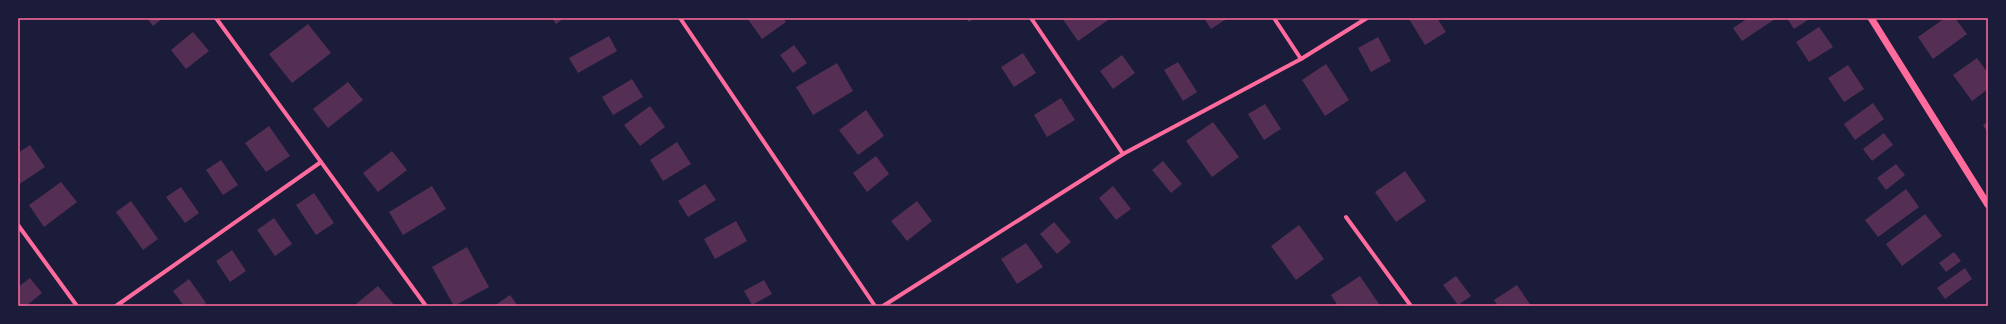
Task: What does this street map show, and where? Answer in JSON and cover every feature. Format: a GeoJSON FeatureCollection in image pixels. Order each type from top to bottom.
{"type":"FeatureCollection","features":[{"type":"Feature","properties":{"kind":"street"},"geometry":{"type":"LineString","coordinates":[[216,18],[426,306]]}},
{"type":"Feature","properties":{"kind":"street"},"geometry":{"type":"LineString","coordinates":[[680,18],[875,306]]}},
{"type":"Feature","properties":{"kind":"street"},"geometry":{"type":"LineString","coordinates":[[1031,18],[1123,154]]}},
{"type":"Feature","properties":{"kind":"street"},"geometry":{"type":"LineString","coordinates":[[1274,18],[1301,59]]}},
{"type":"Feature","properties":{"kind":"street"},"geometry":{"type":"LineString","coordinates":[[883,306],[1123,154],[1301,59],[1366,18]]}},
{"type":"Feature","properties":{"kind":"street"},"geometry":{"type":"LineString","coordinates":[[1871,18],[1988,204]]}},
{"type":"Feature","properties":{"kind":"street"},"geometry":{"type":"LineString","coordinates":[[116,306],[321,162]]}},
{"type":"Feature","properties":{"kind":"street"},"geometry":{"type":"LineString","coordinates":[[1346,217],[1411,306]]}},
{"type":"Feature","properties":{"kind":"street"},"geometry":{"type":"LineString","coordinates":[[18,225],[78,306]]}},
{"type":"Feature","properties":{"kind":"building"},"geometry":{"type":"Polygon","coordinates":[[[147,18],[163,18],[153,26],[147,18]]]}},
{"type":"Feature","properties":{"kind":"building"},"geometry":{"type":"Polygon","coordinates":[[[552,18],[564,18],[556,24],[552,18]]]}},
{"type":"Feature","properties":{"kind":"building"},"geometry":{"type":"Polygon","coordinates":[[[747,18],[783,18],[786,22],[762,39],[747,18]]]}},
{"type":"Feature","properties":{"kind":"building"},"geometry":{"type":"Polygon","coordinates":[[[966,18],[975,18],[969,22],[966,18]]]}},
{"type":"Feature","properties":{"kind":"building"},"geometry":{"type":"Polygon","coordinates":[[[1062,18],[1111,18],[1078,41],[1062,18]]]}},
{"type":"Feature","properties":{"kind":"building"},"geometry":{"type":"Polygon","coordinates":[[[1204,18],[1228,18],[1211,29],[1204,18]]]}},
{"type":"Feature","properties":{"kind":"building"},"geometry":{"type":"Polygon","coordinates":[[[1437,18],[1446,32],[1425,45],[1409,19],[1437,18]]]}},
{"type":"Feature","properties":{"kind":"building"},"geometry":{"type":"Polygon","coordinates":[[[1748,18],[1775,19],[1742,41],[1733,28],[1748,18]]]}},
{"type":"Feature","properties":{"kind":"building"},"geometry":{"type":"Polygon","coordinates":[[[1787,18],[1811,18],[1794,29],[1787,18]]]}},
{"type":"Feature","properties":{"kind":"building"},"geometry":{"type":"Polygon","coordinates":[[[1945,18],[1955,18],[1967,34],[1933,59],[1918,37],[1945,18]]]}},
{"type":"Feature","properties":{"kind":"building"},"geometry":{"type":"Polygon","coordinates":[[[308,24],[331,53],[292,83],[269,54],[308,24]]]}},
{"type":"Feature","properties":{"kind":"building"},"geometry":{"type":"Polygon","coordinates":[[[1819,27],[1833,47],[1809,62],[1796,42],[1819,27]]]}},
{"type":"Feature","properties":{"kind":"building"},"geometry":{"type":"Polygon","coordinates":[[[193,32],[209,51],[186,69],[171,50],[193,32]]]}},
{"type":"Feature","properties":{"kind":"building"},"geometry":{"type":"Polygon","coordinates":[[[609,36],[617,51],[578,73],[569,58],[609,36]]]}},
{"type":"Feature","properties":{"kind":"building"},"geometry":{"type":"Polygon","coordinates":[[[1378,37],[1391,61],[1371,72],[1358,48],[1378,37]]]}},
{"type":"Feature","properties":{"kind":"building"},"geometry":{"type":"Polygon","coordinates":[[[794,45],[807,63],[793,73],[780,55],[794,45]]]}},
{"type":"Feature","properties":{"kind":"building"},"geometry":{"type":"Polygon","coordinates":[[[1023,53],[1036,73],[1014,87],[1001,67],[1023,53]]]}},
{"type":"Feature","properties":{"kind":"building"},"geometry":{"type":"Polygon","coordinates":[[[1122,55],[1135,73],[1113,89],[1100,71],[1122,55]]]}},
{"type":"Feature","properties":{"kind":"building"},"geometry":{"type":"Polygon","coordinates":[[[1977,58],[1988,73],[1988,89],[1972,101],[1953,75],[1977,58]]]}},
{"type":"Feature","properties":{"kind":"building"},"geometry":{"type":"Polygon","coordinates":[[[1178,62],[1197,92],[1183,101],[1164,70],[1178,62]]]}},
{"type":"Feature","properties":{"kind":"building"},"geometry":{"type":"Polygon","coordinates":[[[837,63],[853,91],[813,115],[796,87],[837,63]]]}},
{"type":"Feature","properties":{"kind":"building"},"geometry":{"type":"Polygon","coordinates":[[[1326,64],[1349,100],[1325,116],[1302,80],[1326,64]]]}},
{"type":"Feature","properties":{"kind":"building"},"geometry":{"type":"Polygon","coordinates":[[[1848,65],[1864,89],[1844,102],[1828,78],[1848,65]]]}},
{"type":"Feature","properties":{"kind":"building"},"geometry":{"type":"Polygon","coordinates":[[[632,79],[643,97],[613,115],[602,97],[632,79]]]}},
{"type":"Feature","properties":{"kind":"building"},"geometry":{"type":"Polygon","coordinates":[[[348,82],[363,100],[328,128],[313,109],[348,82]]]}},
{"type":"Feature","properties":{"kind":"building"},"geometry":{"type":"Polygon","coordinates":[[[1061,98],[1075,120],[1047,137],[1034,115],[1061,98]]]}},
{"type":"Feature","properties":{"kind":"building"},"geometry":{"type":"Polygon","coordinates":[[[1873,103],[1884,119],[1855,140],[1844,124],[1873,103]]]}},
{"type":"Feature","properties":{"kind":"building"},"geometry":{"type":"Polygon","coordinates":[[[1265,104],[1281,129],[1264,140],[1248,114],[1265,104]]]}},
{"type":"Feature","properties":{"kind":"building"},"geometry":{"type":"Polygon","coordinates":[[[650,106],[665,127],[640,146],[624,125],[650,106]]]}},
{"type":"Feature","properties":{"kind":"building"},"geometry":{"type":"Polygon","coordinates":[[[866,110],[884,136],[858,155],[839,130],[866,110]]]}},
{"type":"Feature","properties":{"kind":"building"},"geometry":{"type":"Polygon","coordinates":[[[1213,122],[1239,157],[1212,177],[1186,141],[1213,122]]]}},
{"type":"Feature","properties":{"kind":"building"},"geometry":{"type":"Polygon","coordinates":[[[1988,122],[1988,133],[1983,125],[1988,122]]]}},
{"type":"Feature","properties":{"kind":"building"},"geometry":{"type":"Polygon","coordinates":[[[269,126],[290,156],[266,172],[245,143],[269,126]]]}},
{"type":"Feature","properties":{"kind":"building"},"geometry":{"type":"Polygon","coordinates":[[[1884,133],[1893,145],[1872,161],[1863,149],[1884,133]]]}},
{"type":"Feature","properties":{"kind":"building"},"geometry":{"type":"Polygon","coordinates":[[[677,142],[691,164],[663,181],[650,160],[677,142]]]}},
{"type":"Feature","properties":{"kind":"building"},"geometry":{"type":"Polygon","coordinates":[[[30,145],[45,167],[18,185],[18,153],[30,145]]]}},
{"type":"Feature","properties":{"kind":"building"},"geometry":{"type":"Polygon","coordinates":[[[392,151],[407,170],[378,192],[363,173],[392,151]]]}},
{"type":"Feature","properties":{"kind":"building"},"geometry":{"type":"Polygon","coordinates":[[[876,156],[889,174],[867,192],[853,173],[876,156]]]}},
{"type":"Feature","properties":{"kind":"building"},"geometry":{"type":"Polygon","coordinates":[[[221,160],[238,185],[223,195],[206,170],[221,160]]]}},
{"type":"Feature","properties":{"kind":"building"},"geometry":{"type":"Polygon","coordinates":[[[1163,161],[1182,184],[1171,193],[1152,170],[1163,161]]]}},
{"type":"Feature","properties":{"kind":"building"},"geometry":{"type":"Polygon","coordinates":[[[1896,164],[1905,175],[1886,190],[1877,178],[1896,164]]]}},
{"type":"Feature","properties":{"kind":"building"},"geometry":{"type":"Polygon","coordinates":[[[1405,171],[1426,201],[1396,222],[1375,192],[1405,171]]]}},
{"type":"Feature","properties":{"kind":"building"},"geometry":{"type":"Polygon","coordinates":[[[61,182],[77,202],[44,227],[29,205],[61,182]]]}},
{"type":"Feature","properties":{"kind":"building"},"geometry":{"type":"Polygon","coordinates":[[[705,184],[716,200],[688,217],[678,201],[705,184]]]}},
{"type":"Feature","properties":{"kind":"building"},"geometry":{"type":"Polygon","coordinates":[[[432,186],[446,209],[403,235],[389,212],[432,186]]]}},
{"type":"Feature","properties":{"kind":"building"},"geometry":{"type":"Polygon","coordinates":[[[1113,186],[1131,209],[1116,220],[1099,198],[1113,186]]]}},
{"type":"Feature","properties":{"kind":"building"},"geometry":{"type":"Polygon","coordinates":[[[181,187],[199,213],[185,223],[166,197],[181,187]]]}},
{"type":"Feature","properties":{"kind":"building"},"geometry":{"type":"Polygon","coordinates":[[[1906,189],[1919,207],[1878,237],[1865,220],[1906,189]]]}},
{"type":"Feature","properties":{"kind":"building"},"geometry":{"type":"Polygon","coordinates":[[[314,193],[334,223],[316,235],[296,205],[314,193]]]}},
{"type":"Feature","properties":{"kind":"building"},"geometry":{"type":"Polygon","coordinates":[[[131,201],[158,239],[143,250],[116,212],[131,201]]]}},
{"type":"Feature","properties":{"kind":"building"},"geometry":{"type":"Polygon","coordinates":[[[917,201],[932,221],[907,241],[891,221],[917,201]]]}},
{"type":"Feature","properties":{"kind":"building"},"geometry":{"type":"Polygon","coordinates":[[[1925,214],[1942,236],[1902,266],[1886,244],[1925,214]]]}},
{"type":"Feature","properties":{"kind":"building"},"geometry":{"type":"Polygon","coordinates":[[[274,218],[292,244],[275,256],[257,230],[274,218]]]}},
{"type":"Feature","properties":{"kind":"building"},"geometry":{"type":"Polygon","coordinates":[[[736,221],[747,241],[715,259],[704,239],[736,221]]]}},
{"type":"Feature","properties":{"kind":"building"},"geometry":{"type":"Polygon","coordinates":[[[1054,222],[1071,242],[1057,254],[1040,234],[1054,222]]]}},
{"type":"Feature","properties":{"kind":"building"},"geometry":{"type":"Polygon","coordinates":[[[1299,225],[1324,259],[1296,280],[1271,246],[1299,225]]]}},
{"type":"Feature","properties":{"kind":"building"},"geometry":{"type":"Polygon","coordinates":[[[1026,243],[1043,267],[1017,284],[1001,259],[1026,243]]]}},
{"type":"Feature","properties":{"kind":"building"},"geometry":{"type":"Polygon","coordinates":[[[467,247],[489,287],[454,306],[432,267],[467,247]]]}},
{"type":"Feature","properties":{"kind":"building"},"geometry":{"type":"Polygon","coordinates":[[[232,250],[246,271],[230,282],[216,261],[232,250]]]}},
{"type":"Feature","properties":{"kind":"building"},"geometry":{"type":"Polygon","coordinates":[[[1954,252],[1961,261],[1946,272],[1939,263],[1954,252]]]}},
{"type":"Feature","properties":{"kind":"building"},"geometry":{"type":"Polygon","coordinates":[[[1965,268],[1972,279],[1945,299],[1937,288],[1965,268]]]}},
{"type":"Feature","properties":{"kind":"building"},"geometry":{"type":"Polygon","coordinates":[[[1360,276],[1379,304],[1377,306],[1338,306],[1331,295],[1360,276]]]}},
{"type":"Feature","properties":{"kind":"building"},"geometry":{"type":"Polygon","coordinates":[[[1456,276],[1471,296],[1458,305],[1443,285],[1456,276]]]}},
{"type":"Feature","properties":{"kind":"building"},"geometry":{"type":"Polygon","coordinates":[[[30,278],[42,293],[26,306],[18,306],[18,287],[30,278]]]}},
{"type":"Feature","properties":{"kind":"building"},"geometry":{"type":"Polygon","coordinates":[[[189,279],[206,303],[202,306],[184,306],[173,291],[189,279]]]}},
{"type":"Feature","properties":{"kind":"building"},"geometry":{"type":"Polygon","coordinates":[[[764,280],[772,294],[752,305],[744,291],[764,280]]]}},
{"type":"Feature","properties":{"kind":"building"},"geometry":{"type":"Polygon","coordinates":[[[1517,285],[1531,306],[1498,306],[1494,300],[1517,285]]]}},
{"type":"Feature","properties":{"kind":"building"},"geometry":{"type":"Polygon","coordinates":[[[378,286],[395,306],[357,306],[356,304],[378,286]]]}},
{"type":"Feature","properties":{"kind":"building"},"geometry":{"type":"Polygon","coordinates":[[[510,295],[518,306],[494,306],[510,295]]]}}]}
